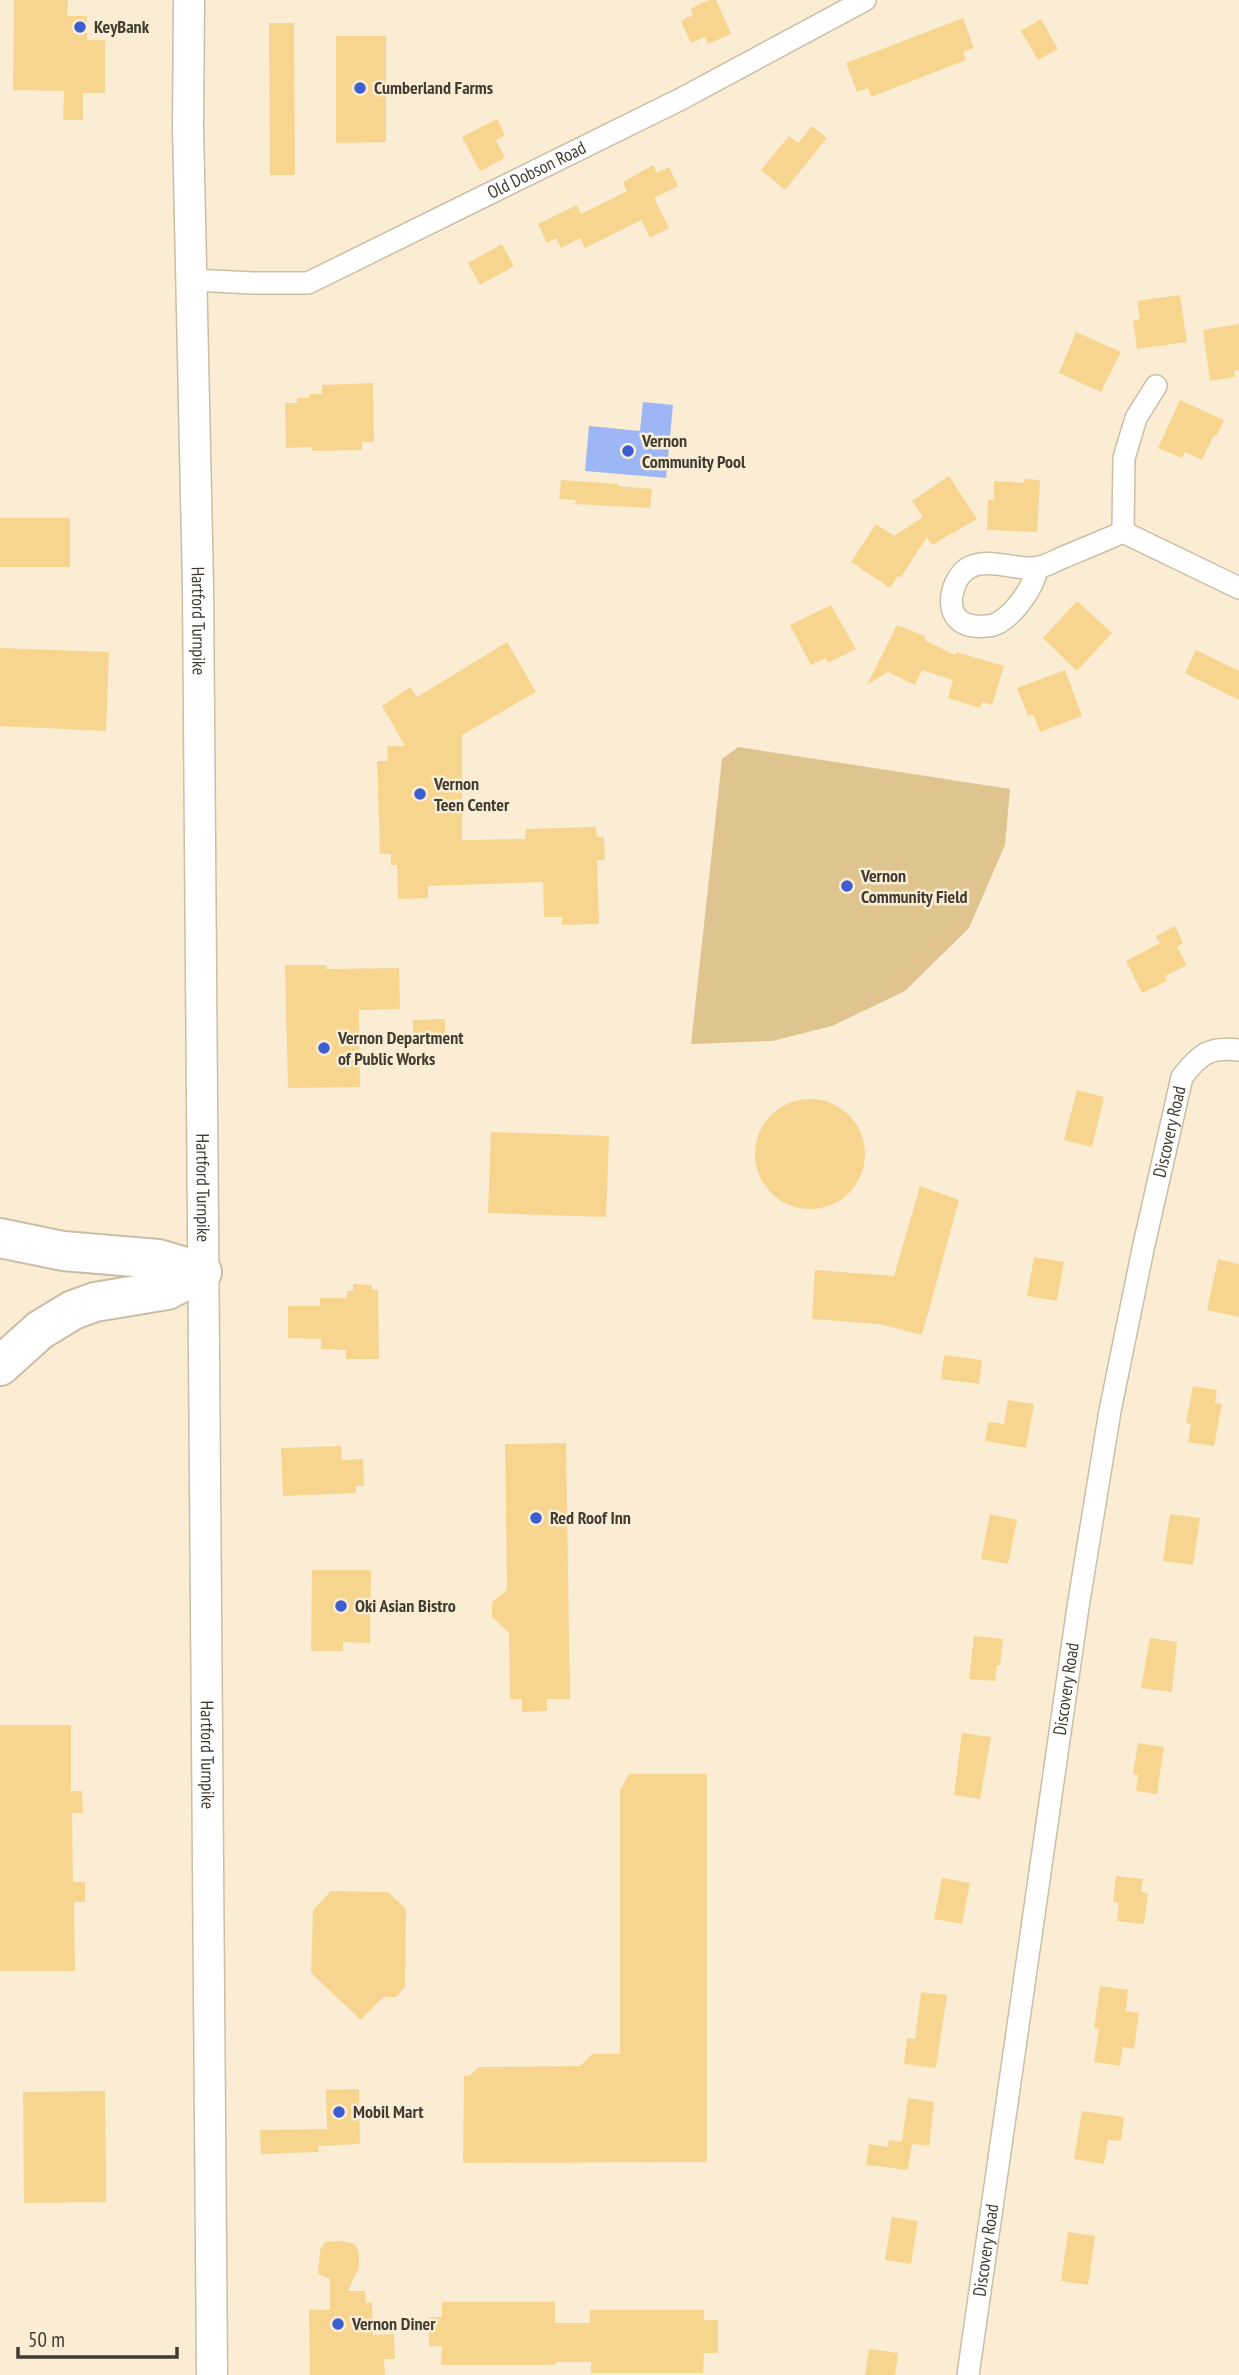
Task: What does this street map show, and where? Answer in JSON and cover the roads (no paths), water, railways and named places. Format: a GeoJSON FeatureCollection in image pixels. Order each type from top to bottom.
{"type":"FeatureCollection","features":[{"type":"Feature","properties":{"kind":"highway"},"geometry":{"type":"LineString","coordinates":[[0,1238],[76,1253],[158,1259],[202,1272]]}},
{"type":"Feature","properties":{"kind":"highway"},"geometry":{"type":"LineString","coordinates":[[0,1366],[40,1331],[74,1310],[95,1302],[167,1290],[202,1272]]}},
{"type":"Feature","properties":{"kind":"main road","name":"Hartford Turnpike"},"geometry":{"type":"LineString","coordinates":[[189,0],[188,127],[198,587],[212,2375]]}},
{"type":"Feature","properties":{"kind":"street","name":"Old Dobson Road"},"geometry":{"type":"LineString","coordinates":[[192,280],[253,284],[308,283],[681,99],[865,0]]}},
{"type":"Feature","properties":{"kind":"street"},"geometry":{"type":"LineString","coordinates":[[1123,532],[1124,458],[1136,418],[1156,386]]}},
{"type":"Feature","properties":{"kind":"street"},"geometry":{"type":"LineString","coordinates":[[1037,568],[1123,532],[1239,588]]}},
{"type":"Feature","properties":{"kind":"street","name":"Discovery Road"},"geometry":{"type":"LineString","coordinates":[[968,2375],[1078,1607],[1110,1411],[1137,1276],[1182,1077],[1200,1055],[1229,1049],[1239,1050]]}},
{"type":"Feature","properties":{"kind":"water","name":"Vernon Community Pool"},"geometry":{"type":"Polygon","coordinates":[[[643,402],[673,405],[666,478],[585,471],[589,426],[640,431],[643,402]]]}},
{"type":"Feature","properties":{"kind":"place","name":"KeyBank"},"geometry":{"type":"Point","coordinates":[80,27]}},
{"type":"Feature","properties":{"kind":"place","name":"Cumberland Farms"},"geometry":{"type":"Point","coordinates":[360,88]}},
{"type":"Feature","properties":{"kind":"place","name":"Vernon Community Pool"},"geometry":{"type":"Point","coordinates":[628,451]}},
{"type":"Feature","properties":{"kind":"place","name":"Vernon Teen Center"},"geometry":{"type":"Point","coordinates":[420,794]}},
{"type":"Feature","properties":{"kind":"place","name":"Vernon Community Field"},"geometry":{"type":"Point","coordinates":[847,886]}},
{"type":"Feature","properties":{"kind":"place","name":"Vernon Department of Public Works"},"geometry":{"type":"Point","coordinates":[324,1048]}},
{"type":"Feature","properties":{"kind":"place","name":"Red Roof Inn"},"geometry":{"type":"Point","coordinates":[536,1518]}},
{"type":"Feature","properties":{"kind":"place","name":"Oki Asian Bistro"},"geometry":{"type":"Point","coordinates":[341,1606]}},
{"type":"Feature","properties":{"kind":"place","name":"Mobil Mart"},"geometry":{"type":"Point","coordinates":[339,2112]}},
{"type":"Feature","properties":{"kind":"place","name":"Vernon Diner"},"geometry":{"type":"Point","coordinates":[338,2324]}}]}
